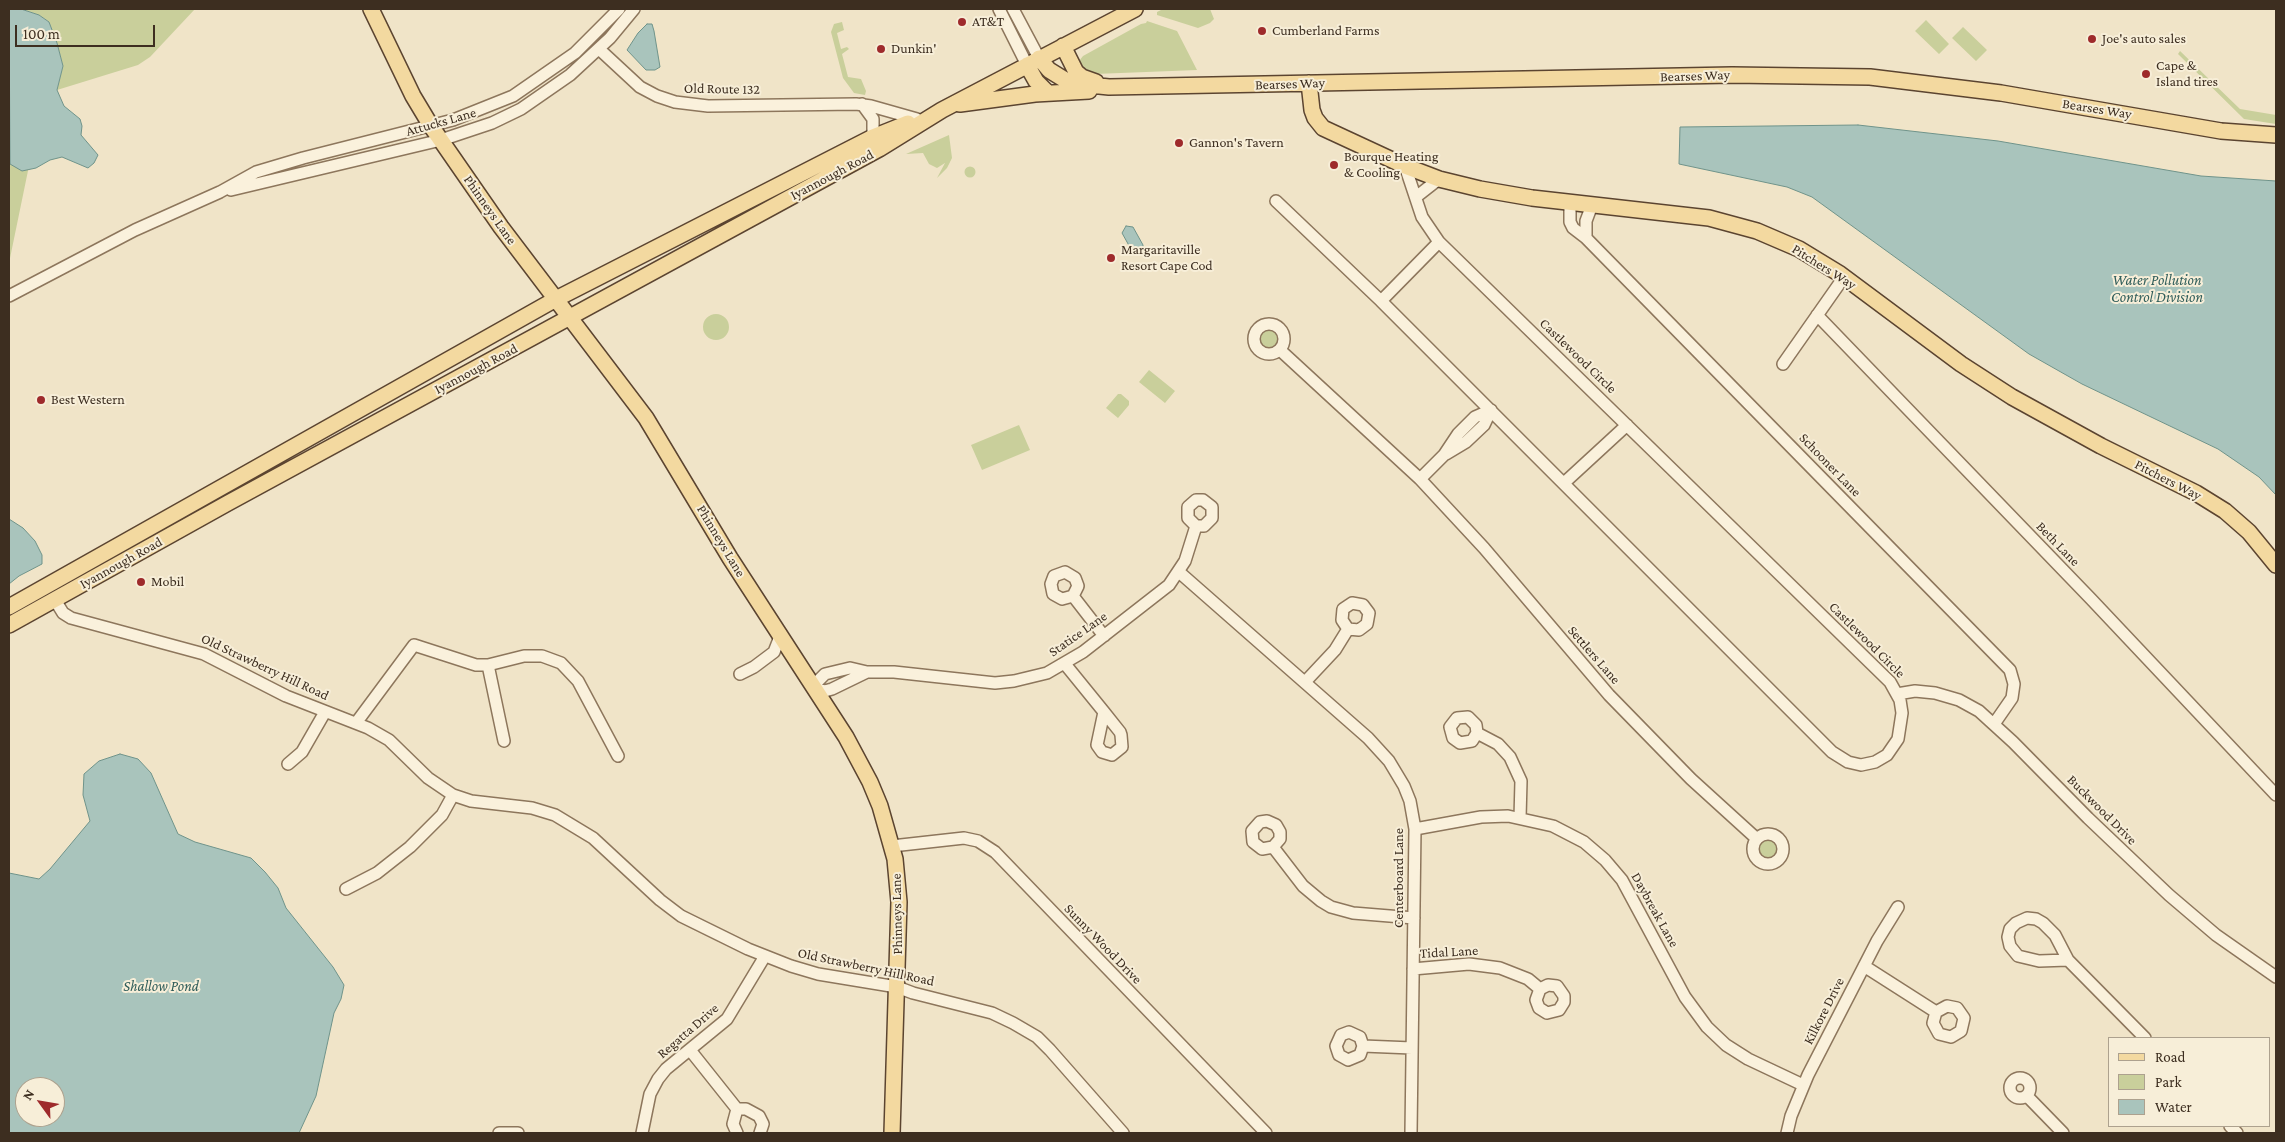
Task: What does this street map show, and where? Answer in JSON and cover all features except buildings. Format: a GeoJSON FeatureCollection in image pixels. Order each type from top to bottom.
{"type":"FeatureCollection","features":[{"type":"Feature","properties":{"kind":"main road","name":"Phinneys Lane"},"geometry":{"type":"LineString","coordinates":[[371,9],[413,96],[431,126],[501,226],[646,418],[730,558],[781,634],[854,750],[870,782],[892,846],[899,902],[892,1133]]}},
{"type":"Feature","properties":{"kind":"main road","name":"Iyannough Road"},"geometry":{"type":"LineString","coordinates":[[9,625],[236,498],[879,149],[946,107],[1135,9]]}},
{"type":"Feature","properties":{"kind":"main road"},"geometry":{"type":"LineString","coordinates":[[1063,46],[1079,75],[1109,87]]}},
{"type":"Feature","properties":{"kind":"main road","name":"Bearses Way"},"geometry":{"type":"LineString","coordinates":[[1033,61],[1039,85],[1048,93],[1080,93],[1109,87]]}},
{"type":"Feature","properties":{"kind":"main road","name":"Bearses Way"},"geometry":{"type":"LineString","coordinates":[[1033,61],[1065,80],[1082,85],[1109,87],[1741,75],[1870,78],[2001,93],[2221,131],[2276,135]]}},
{"type":"Feature","properties":{"kind":"main road","name":"Pitchers Way"},"geometry":{"type":"LineString","coordinates":[[1309,83],[1312,110],[1315,118],[1323,128],[1405,166],[1439,179],[1480,189],[1570,203],[1682,214],[1728,222],[1757,231],[1799,249],[1844,277],[1960,364],[2012,396],[2102,446],[2196,493],[2225,511],[2249,532],[2276,565]]}},
{"type":"Feature","properties":{"kind":"main road"},"geometry":{"type":"LineString","coordinates":[[946,107],[1048,93]]}},
{"type":"Feature","properties":{"kind":"main road","name":"Iyannough Road"},"geometry":{"type":"LineString","coordinates":[[9,607],[556,299],[873,137],[946,107]]}},
{"type":"Feature","properties":{"kind":"street","name":"Attucks Lane"},"geometry":{"type":"LineString","coordinates":[[9,296],[135,230],[220,192],[256,172],[279,164],[431,126],[483,109],[529,86],[575,53],[619,9]]}},
{"type":"Feature","properties":{"kind":"street","name":"Attucks Lane"},"geometry":{"type":"LineString","coordinates":[[220,192],[441,140],[492,123],[521,109],[559,84],[599,49],[634,9]]}},
{"type":"Feature","properties":{"kind":"street","name":"Bearses Way"},"geometry":{"type":"LineString","coordinates":[[999,9],[1033,61]]}},
{"type":"Feature","properties":{"kind":"street","name":"Bearses Way"},"geometry":{"type":"LineString","coordinates":[[1013,9],[1033,61]]}},
{"type":"Feature","properties":{"kind":"street","name":"Old Route 132"},"geometry":{"type":"LineString","coordinates":[[599,49],[640,87],[657,96],[685,104],[708,106],[862,104],[917,119]]}},
{"type":"Feature","properties":{"kind":"street"},"geometry":{"type":"LineString","coordinates":[[862,104],[873,119],[873,137]]}},
{"type":"Feature","properties":{"kind":"street","name":"Castlewood Circle"},"geometry":{"type":"LineString","coordinates":[[1276,201],[1381,300],[1822,743],[1848,762],[1862,765],[1875,762],[1887,755],[1898,739],[1902,713],[1897,694],[1890,682],[1439,242],[1426,226],[1405,166]]}},
{"type":"Feature","properties":{"kind":"street"},"geometry":{"type":"LineString","coordinates":[[1416,197],[1439,179]]}},
{"type":"Feature","properties":{"kind":"street","name":"Schooner Lane"},"geometry":{"type":"LineString","coordinates":[[1570,203],[1570,222],[1573,228],[1586,238],[2010,670],[2014,684],[2012,698],[1994,724]]}},
{"type":"Feature","properties":{"kind":"street"},"geometry":{"type":"LineString","coordinates":[[1586,238],[1586,221],[1592,205]]}},
{"type":"Feature","properties":{"kind":"street"},"geometry":{"type":"LineString","coordinates":[[1381,300],[1439,242]]}},
{"type":"Feature","properties":{"kind":"street"},"geometry":{"type":"LineString","coordinates":[[1782,364],[1844,277]]}},
{"type":"Feature","properties":{"kind":"street","name":"Beth Lane"},"geometry":{"type":"LineString","coordinates":[[1817,315],[2276,795]]}},
{"type":"Feature","properties":{"kind":"street","name":"Settlers Lane"},"geometry":{"type":"LineString","coordinates":[[1280,350],[1420,479],[1484,548],[1609,695],[1691,779],[1757,839]]}},
{"type":"Feature","properties":{"kind":"street"},"geometry":{"type":"LineString","coordinates":[[1420,479],[1444,455],[1466,442],[1484,425],[1491,410]]}},
{"type":"Feature","properties":{"kind":"street"},"geometry":{"type":"LineString","coordinates":[[1564,484],[1627,425]]}},
{"type":"Feature","properties":{"kind":"street","name":"Statice Lane"},"geometry":{"type":"LineString","coordinates":[[867,672],[832,690],[815,689],[818,681],[830,672],[850,668],[867,672],[894,672],[996,683],[1032,678],[1065,664],[1169,585],[1186,561],[1196,526]]}},
{"type":"Feature","properties":{"kind":"street","name":"Centerboard Lane"},"geometry":{"type":"LineString","coordinates":[[1179,572],[1380,749],[1404,786],[1410,801],[1415,829],[1411,1133]]}},
{"type":"Feature","properties":{"kind":"street"},"geometry":{"type":"LineString","coordinates":[[1073,596],[1104,636]]}},
{"type":"Feature","properties":{"kind":"street","name":"Old Strawberry Hill Road"},"geometry":{"type":"LineString","coordinates":[[55,600],[64,613],[71,618],[204,654],[286,696],[356,724],[389,740],[428,778],[453,795],[471,800],[532,808],[565,820],[603,846],[660,900],[681,916],[765,956],[818,974],[897,987],[913,993],[992,1013],[1027,1030],[1050,1050],[1122,1133]]}},
{"type":"Feature","properties":{"kind":"street"},"geometry":{"type":"LineString","coordinates":[[1304,682],[1335,650],[1348,629]]}},
{"type":"Feature","properties":{"kind":"street"},"geometry":{"type":"LineString","coordinates":[[740,674],[754,667],[774,652],[781,634]]}},
{"type":"Feature","properties":{"kind":"street"},"geometry":{"type":"LineString","coordinates":[[356,724],[414,644],[467,664],[488,665],[533,655],[552,658],[561,663],[578,681],[618,756]]}},
{"type":"Feature","properties":{"kind":"street"},"geometry":{"type":"LineString","coordinates":[[1065,664],[1104,712]]}},
{"type":"Feature","properties":{"kind":"street"},"geometry":{"type":"LineString","coordinates":[[488,665],[504,741]]}},
{"type":"Feature","properties":{"kind":"street","name":"Buckwood Drive"},"geometry":{"type":"LineString","coordinates":[[1897,694],[1915,691],[1944,695],[1969,705],[1994,724],[2168,895],[2216,935],[2276,977]]}},
{"type":"Feature","properties":{"kind":"street"},"geometry":{"type":"LineString","coordinates":[[288,764],[302,752],[325,712]]}},
{"type":"Feature","properties":{"kind":"street"},"geometry":{"type":"LineString","coordinates":[[1476,734],[1498,744],[1514,764],[1522,790],[1520,818]]}},
{"type":"Feature","properties":{"kind":"street"},"geometry":{"type":"LineString","coordinates":[[346,889],[377,873],[410,847],[442,815],[453,795]]}},
{"type":"Feature","properties":{"kind":"street","name":"Daybreak Lane"},"geometry":{"type":"LineString","coordinates":[[1415,829],[1481,817],[1520,818],[1542,822],[1584,842],[1600,856],[1629,890],[1685,997],[1707,1027],[1726,1045],[1748,1059],[1803,1085]]}},
{"type":"Feature","properties":{"kind":"street","name":"Sunny Wood Drive"},"geometry":{"type":"LineString","coordinates":[[892,846],[964,838],[978,841],[995,852],[1266,1133]]}},
{"type":"Feature","properties":{"kind":"street"},"geometry":{"type":"LineString","coordinates":[[1273,848],[1303,886],[1331,907],[1353,913],[1414,918]]}},
{"type":"Feature","properties":{"kind":"street","name":"Kilkore Drive"},"geometry":{"type":"LineString","coordinates":[[1787,1133],[1803,1085],[1864,966],[1898,907]]}},
{"type":"Feature","properties":{"kind":"street"},"geometry":{"type":"LineString","coordinates":[[2068,960],[2044,962],[2018,956],[2010,946],[2008,938],[2010,929],[2023,918],[2040,920],[2055,935],[2068,960],[2143,1037]]}},
{"type":"Feature","properties":{"kind":"street","name":"Regatta Drive"},"geometry":{"type":"LineString","coordinates":[[642,1133],[653,1087],[666,1069],[727,1018],[765,956]]}},
{"type":"Feature","properties":{"kind":"street","name":"Tidal Lane"},"geometry":{"type":"LineString","coordinates":[[1413,969],[1469,964],[1489,965],[1521,975],[1540,989]]}},
{"type":"Feature","properties":{"kind":"street"},"geometry":{"type":"LineString","coordinates":[[1864,966],[1936,1012]]}},
{"type":"Feature","properties":{"kind":"street"},"geometry":{"type":"LineString","coordinates":[[1363,1046],[1412,1048]]}},
{"type":"Feature","properties":{"kind":"street"},"geometry":{"type":"LineString","coordinates":[[690,1050],[737,1109]]}},
{"type":"Feature","properties":{"kind":"street"},"geometry":{"type":"LineString","coordinates":[[2026,1096],[2063,1133]]}},
{"type":"Feature","properties":{"kind":"street"},"geometry":{"type":"LineString","coordinates":[[737,1109],[733,1124],[737,1133]]}},
{"type":"Feature","properties":{"kind":"street"},"geometry":{"type":"LineString","coordinates":[[737,1109],[746,1109],[759,1116],[763,1124],[760,1133]]}},
{"type":"Feature","properties":{"kind":"street"},"geometry":{"type":"LineString","coordinates":[[499,1133],[518,1133]]}},
{"type":"Feature","properties":{"kind":"green space"},"geometry":{"type":"Polygon","coordinates":[[[21,9],[195,9],[150,57],[138,65],[57,90],[63,66],[49,22],[39,15],[21,9]]]}},
{"type":"Feature","properties":{"kind":"green space"},"geometry":{"type":"Polygon","coordinates":[[[1163,9],[1210,9],[1214,19],[1210,23],[1198,28],[1157,15],[1157,12],[1163,9]]]}},
{"type":"Feature","properties":{"kind":"green space"},"geometry":{"type":"Polygon","coordinates":[[[1926,20],[1949,44],[1939,54],[1915,31],[1926,20]]]}},
{"type":"Feature","properties":{"kind":"green space"},"geometry":{"type":"Polygon","coordinates":[[[1147,21],[1177,31],[1197,70],[1095,74],[1082,68],[1079,61],[1083,56],[1147,21]]]}},
{"type":"Feature","properties":{"kind":"green space"},"geometry":{"type":"Polygon","coordinates":[[[842,22],[844,30],[837,33],[841,49],[847,47],[849,49],[842,54],[848,77],[861,79],[866,91],[865,95],[854,93],[843,78],[831,32],[834,24],[842,22]]]}},
{"type":"Feature","properties":{"kind":"green space"},"geometry":{"type":"Polygon","coordinates":[[[1963,27],[1987,50],[1976,61],[1952,38],[1963,27]]]}},
{"type":"Feature","properties":{"kind":"green space"},"geometry":{"type":"Polygon","coordinates":[[[2180,51],[2240,109],[2276,115],[2276,124],[2244,119],[2178,54],[2180,51]]]}},
{"type":"Feature","properties":{"kind":"green space"},"geometry":{"type":"Polygon","coordinates":[[[949,135],[952,158],[947,168],[937,178],[945,163],[937,168],[929,164],[923,153],[906,154],[949,135]]]}},
{"type":"Feature","properties":{"kind":"green space"},"geometry":{"type":"Polygon","coordinates":[[[9,149],[30,161],[9,263],[9,149]]]}},
{"type":"Feature","properties":{"kind":"green space"},"geometry":{"type":"Polygon","coordinates":[[[970,166],[976,172],[970,178],[964,172],[970,166]]]}},
{"type":"Feature","properties":{"kind":"green space"},"geometry":{"type":"Polygon","coordinates":[[[716,314],[725,318],[729,327],[725,336],[716,340],[707,336],[703,327],[707,318],[716,314]]]}},
{"type":"Feature","properties":{"kind":"green space"},"geometry":{"type":"Polygon","coordinates":[[[1270,329],[1277,332],[1280,339],[1277,346],[1270,349],[1263,346],[1260,339],[1263,332],[1270,329]]]}},
{"type":"Feature","properties":{"kind":"green space"},"geometry":{"type":"Polygon","coordinates":[[[1149,370],[1175,391],[1165,403],[1139,382],[1149,370]]]}},
{"type":"Feature","properties":{"kind":"green space"},"geometry":{"type":"Polygon","coordinates":[[[1118,394],[1121,394],[1129,401],[1129,405],[1118,418],[1106,408],[1118,394]]]}},
{"type":"Feature","properties":{"kind":"green space"},"geometry":{"type":"Polygon","coordinates":[[[1019,425],[1030,450],[982,470],[971,445],[1019,425]]]}},
{"type":"Feature","properties":{"kind":"green space"},"geometry":{"type":"Polygon","coordinates":[[[1768,839],[1775,842],[1778,849],[1775,856],[1768,859],[1761,856],[1758,849],[1761,842],[1768,839]]]}},
{"type":"Feature","properties":{"kind":"water"},"geometry":{"type":"Polygon","coordinates":[[[9,9],[21,9],[39,15],[49,22],[63,66],[57,90],[64,106],[80,119],[82,126],[81,135],[98,155],[94,163],[88,168],[62,157],[50,160],[36,168],[22,171],[10,164],[9,9]]]}},
{"type":"Feature","properties":{"kind":"water"},"geometry":{"type":"Polygon","coordinates":[[[647,24],[652,24],[654,31],[660,67],[655,70],[646,70],[627,50],[638,33],[647,24]]]}},
{"type":"Feature","properties":{"kind":"water","name":"Water Pollution Control Division"},"geometry":{"type":"Polygon","coordinates":[[[1858,125],[1998,141],[2201,176],[2276,181],[2276,495],[2259,477],[2218,449],[2082,384],[2029,354],[1812,197],[1787,187],[1679,164],[1680,127],[1858,125]]]}},
{"type":"Feature","properties":{"kind":"water"},"geometry":{"type":"Polygon","coordinates":[[[1126,226],[1133,227],[1143,245],[1143,249],[1139,252],[1132,251],[1122,233],[1126,226]]]}},
{"type":"Feature","properties":{"kind":"water"},"geometry":{"type":"Polygon","coordinates":[[[9,519],[23,528],[35,541],[42,555],[42,564],[19,576],[9,584],[9,519]]]}},
{"type":"Feature","properties":{"kind":"water","name":"Shallow Pond"},"geometry":{"type":"Polygon","coordinates":[[[120,754],[138,759],[151,773],[178,834],[195,842],[251,858],[278,888],[286,908],[333,967],[344,985],[341,999],[334,1013],[316,1096],[299,1133],[9,1133],[9,873],[39,879],[50,869],[90,821],[83,795],[84,774],[99,761],[120,754]]]}},
{"type":"Feature","properties":{"kind":"place","name":"AT&T"},"geometry":{"type":"Point","coordinates":[962,22]}},
{"type":"Feature","properties":{"kind":"place","name":"Cumberland Farms"},"geometry":{"type":"Point","coordinates":[1262,31]}},
{"type":"Feature","properties":{"kind":"place","name":"Joe's auto sales"},"geometry":{"type":"Point","coordinates":[2092,39]}},
{"type":"Feature","properties":{"kind":"place","name":"Dunkin'"},"geometry":{"type":"Point","coordinates":[881,49]}},
{"type":"Feature","properties":{"kind":"place","name":"Cape & Island tires"},"geometry":{"type":"Point","coordinates":[2146,74]}},
{"type":"Feature","properties":{"kind":"place","name":"Gannon's Tavern"},"geometry":{"type":"Point","coordinates":[1179,143]}},
{"type":"Feature","properties":{"kind":"place","name":"Bourque Heating & Cooling"},"geometry":{"type":"Point","coordinates":[1334,165]}},
{"type":"Feature","properties":{"kind":"place","name":"Margaritaville Resort Cape Cod"},"geometry":{"type":"Point","coordinates":[1111,258]}},
{"type":"Feature","properties":{"kind":"place","name":"Best Western"},"geometry":{"type":"Point","coordinates":[41,400]}},
{"type":"Feature","properties":{"kind":"place","name":"Mobil"},"geometry":{"type":"Point","coordinates":[141,582]}}]}
